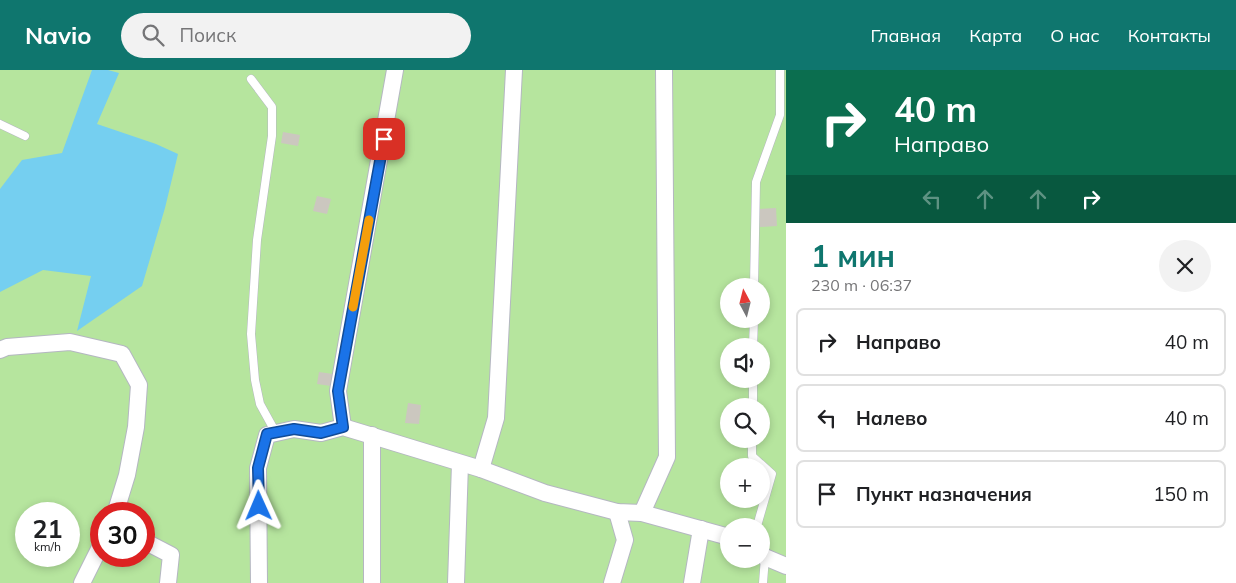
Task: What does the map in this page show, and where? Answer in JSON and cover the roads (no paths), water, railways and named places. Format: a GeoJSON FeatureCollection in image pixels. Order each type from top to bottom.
{"type":"FeatureCollection","features":[{"type":"Feature","properties":{"kind":"street"},"geometry":{"type":"LineString","coordinates":[[343,427],[338,391],[395,70]]}},
{"type":"Feature","properties":{"kind":"street"},"geometry":{"type":"LineString","coordinates":[[481,469],[496,418],[514,70]]}},
{"type":"Feature","properties":{"kind":"street"},"geometry":{"type":"LineString","coordinates":[[642,513],[666,457],[664,70]]}},
{"type":"Feature","properties":{"kind":"street"},"geometry":{"type":"LineString","coordinates":[[0,350],[7,347],[70,342],[122,354],[139,385],[136,427],[127,475],[119,502]]}},
{"type":"Feature","properties":{"kind":"street"},"geometry":{"type":"LineString","coordinates":[[260,583],[258,468],[267,434],[294,429],[321,433],[343,427],[481,469],[545,493],[617,512],[642,513],[720,534]]}},
{"type":"Feature","properties":{"kind":"street"},"geometry":{"type":"LineString","coordinates":[[372,435],[372,583]]}},
{"type":"Feature","properties":{"kind":"street"},"geometry":{"type":"LineString","coordinates":[[456,583],[460,464]]}},
{"type":"Feature","properties":{"kind":"street"},"geometry":{"type":"LineString","coordinates":[[612,583],[625,540],[617,512]]}},
{"type":"Feature","properties":{"kind":"street"},"geometry":{"type":"LineString","coordinates":[[692,583],[701,528]]}},
{"type":"Feature","properties":{"kind":"street"},"geometry":{"type":"LineString","coordinates":[[155,547],[171,555],[168,583]]}},
{"type":"Feature","properties":{"kind":"street"},"geometry":{"type":"LineString","coordinates":[[770,558],[786,566]]}},
{"type":"Feature","properties":{"kind":"street"},"geometry":{"type":"LineString","coordinates":[[82,583],[90,567]]}},
{"type":"Feature","properties":{"kind":"lane"},"geometry":{"type":"LineString","coordinates":[[754,278],[756,182],[780,115],[780,70]]}},
{"type":"Feature","properties":{"kind":"lane"},"geometry":{"type":"LineString","coordinates":[[251,78],[272,107],[272,136],[257,240],[251,334],[255,380],[260,404],[276,433]]}},
{"type":"Feature","properties":{"kind":"lane"},"geometry":{"type":"LineString","coordinates":[[0,124],[25,136]]}},
{"type":"Feature","properties":{"kind":"lane"},"geometry":{"type":"LineString","coordinates":[[752,448],[752,456],[772,474],[759,518]]}},
{"type":"Feature","properties":{"kind":"lane"},"geometry":{"type":"LineString","coordinates":[[763,568],[763,583]]}},
{"type":"Feature","properties":{"kind":"water"},"geometry":{"type":"Polygon","coordinates":[[[92,70],[108,70],[119,73],[97,124],[156,144],[178,154],[165,208],[142,286],[77,331],[91,276],[43,270],[0,292],[0,189],[22,160],[62,153],[92,70]]]}}]}
